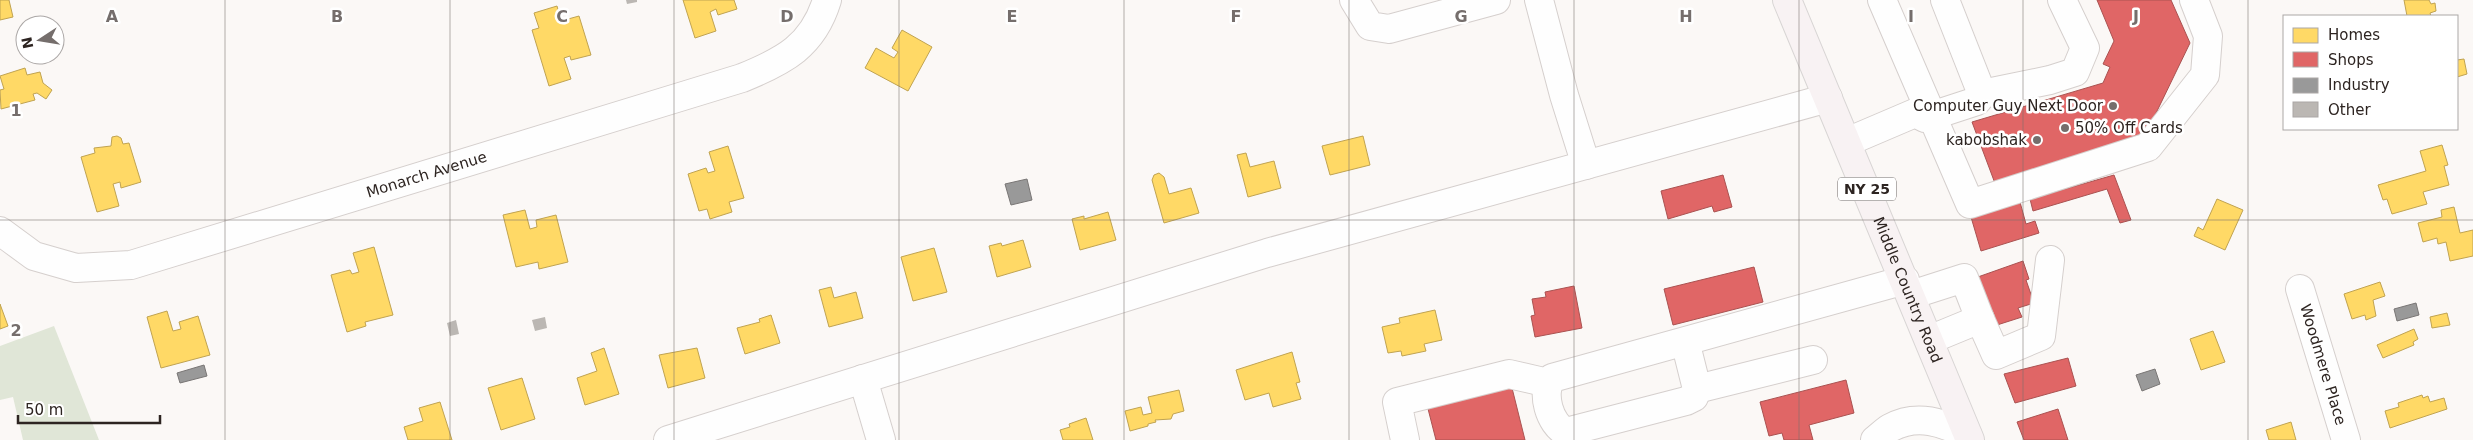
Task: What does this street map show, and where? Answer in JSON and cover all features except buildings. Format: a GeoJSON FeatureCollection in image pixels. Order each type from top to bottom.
{"type":"FeatureCollection","features":[{"type":"Feature","properties":{"kind":"main road","name":"Middle Country Road"},"geometry":{"type":"LineString","coordinates":[[1787,0],[1908,287],[1969,438]]}},
{"type":"Feature","properties":{"kind":"street","name":"Monarch Avenue"},"geometry":{"type":"LineString","coordinates":[[0,231],[34,256],[76,268],[132,266],[742,78],[776,64],[802,44],[820,21],[827,0]]}},
{"type":"Feature","properties":{"kind":"street"},"geometry":{"type":"LineString","coordinates":[[1354,0],[1370,26],[1389,29],[1496,0]]}},
{"type":"Feature","properties":{"kind":"street"},"geometry":{"type":"LineString","coordinates":[[1539,0],[1564,95],[1586,165]]}},
{"type":"Feature","properties":{"kind":"street"},"geometry":{"type":"LineString","coordinates":[[1882,0],[1929,117],[1970,204],[2148,147],[2205,75],[2208,36],[2194,0]]}},
{"type":"Feature","properties":{"kind":"street"},"geometry":{"type":"LineString","coordinates":[[1945,0],[1982,94]]}},
{"type":"Feature","properties":{"kind":"street"},"geometry":{"type":"LineString","coordinates":[[1850,149],[1921,129],[1929,117],[1977,101],[1982,94],[2050,80],[2075,72],[2085,48],[2062,0]]}},
{"type":"Feature","properties":{"kind":"street"},"geometry":{"type":"LineString","coordinates":[[668,440],[704,435],[863,379],[1267,253],[1828,98]]}},
{"type":"Feature","properties":{"kind":"street"},"geometry":{"type":"LineString","coordinates":[[1685,341],[1697,389],[1694,397],[1686,401],[1566,432],[1553,422],[1546,393],[1548,382],[1552,378],[1685,341],[1908,287],[1964,278],[1996,354],[2041,336],[2050,260]]}},
{"type":"Feature","properties":{"kind":"street","name":"Woodmere Place"},"geometry":{"type":"LineString","coordinates":[[2300,289],[2346,440]]}},
{"type":"Feature","properties":{"kind":"street"},"geometry":{"type":"LineString","coordinates":[[1929,340],[1980,319]]}},
{"type":"Feature","properties":{"kind":"street"},"geometry":{"type":"LineString","coordinates":[[1697,389],[1813,360]]}},
{"type":"Feature","properties":{"kind":"street"},"geometry":{"type":"LineString","coordinates":[[1405,440],[1397,402],[1509,374],[1548,382]]}},
{"type":"Feature","properties":{"kind":"street"},"geometry":{"type":"LineString","coordinates":[[863,379],[881,440]]}},
{"type":"Feature","properties":{"kind":"street"},"geometry":{"type":"LineString","coordinates":[[1875,440],[1890,428],[1917,420],[1931,420],[1948,425],[1969,438]]}},
{"type":"Feature","properties":{"kind":"green space"},"geometry":{"type":"Polygon","coordinates":[[[54,326],[99,440],[23,440],[13,397],[0,400],[0,346],[54,326]]]}},
{"type":"Feature","properties":{"kind":"place","name":"Computer Guy Next Door"},"geometry":{"type":"Point","coordinates":[2113,106]}},
{"type":"Feature","properties":{"kind":"place","name":"50% Off Cards"},"geometry":{"type":"Point","coordinates":[2065,128]}},
{"type":"Feature","properties":{"kind":"place","name":"kabobshak"},"geometry":{"type":"Point","coordinates":[2037,140]}}]}
